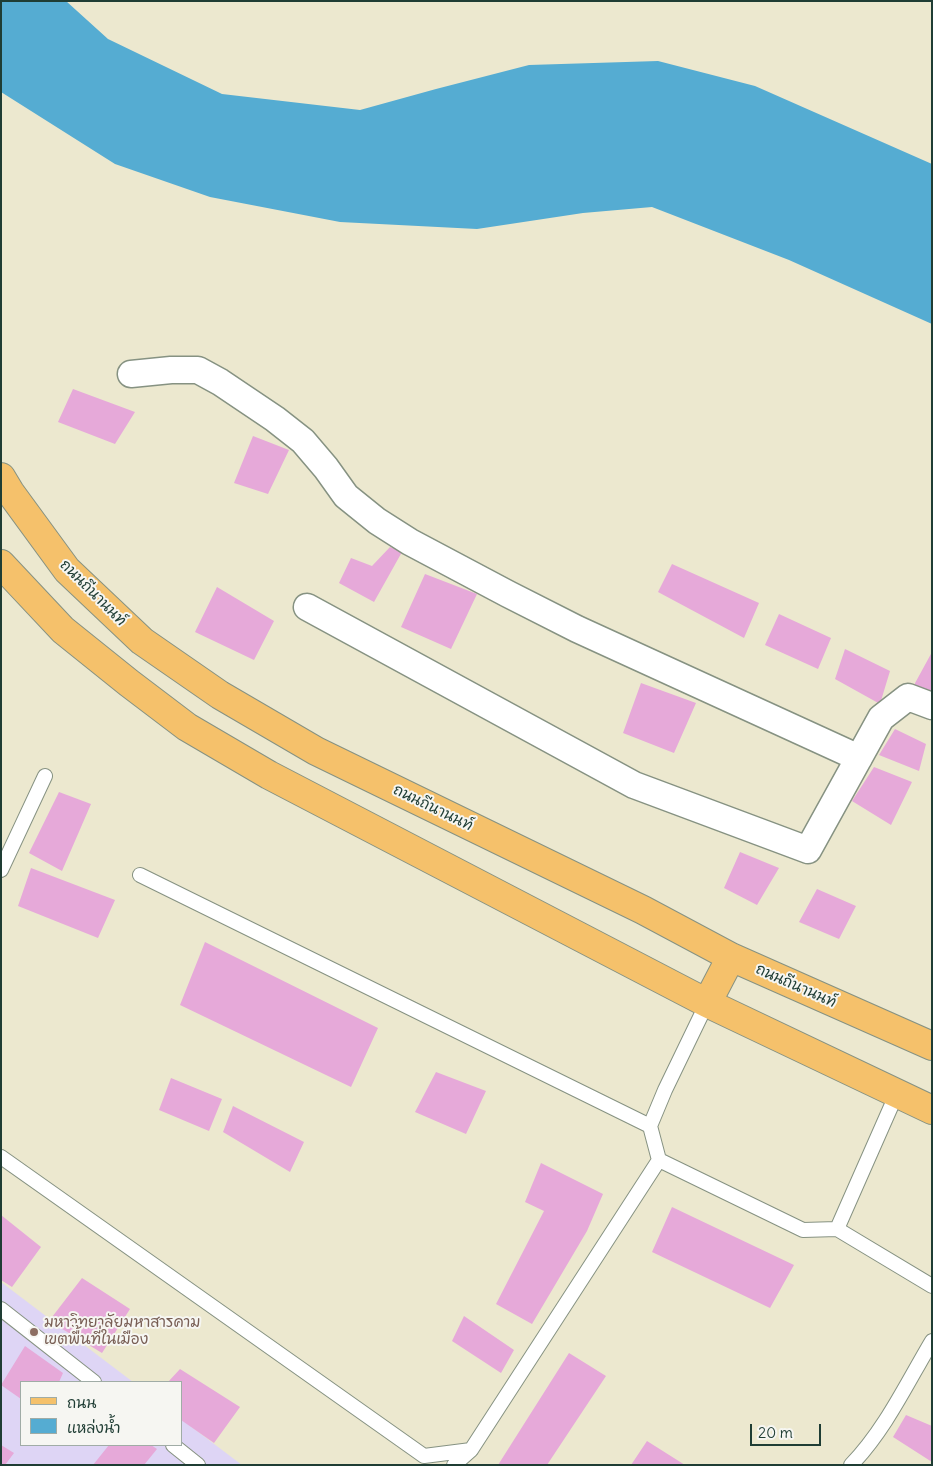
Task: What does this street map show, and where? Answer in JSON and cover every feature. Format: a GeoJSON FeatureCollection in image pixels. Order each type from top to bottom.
{"type":"FeatureCollection","features":[{"type":"Feature","properties":{"kind":"main road","name":"ถนนถีนานนท์"},"geometry":{"type":"LineString","coordinates":[[1,477],[67,570],[142,641],[220,695],[316,751],[643,910],[731,957],[932,1046]]}},
{"type":"Feature","properties":{"kind":"main road"},"geometry":{"type":"LineString","coordinates":[[1,564],[63,630],[187,727],[269,775],[707,1003],[932,1110]]}},
{"type":"Feature","properties":{"kind":"main road"},"geometry":{"type":"LineString","coordinates":[[707,1003],[731,957]]}},
{"type":"Feature","properties":{"kind":"street"},"geometry":{"type":"LineString","coordinates":[[130,374],[171,370],[198,370],[220,382],[275,419],[303,441],[346,496],[377,521],[410,542],[577,629],[859,758]]}},
{"type":"Feature","properties":{"kind":"street"},"geometry":{"type":"LineString","coordinates":[[307,607],[634,785],[808,850],[881,718],[908,697],[932,706]]}},
{"type":"Feature","properties":{"kind":"lane"},"geometry":{"type":"LineString","coordinates":[[1,870],[45,776]]}},
{"type":"Feature","properties":{"kind":"lane"},"geometry":{"type":"LineString","coordinates":[[140,875],[650,1126]]}},
{"type":"Feature","properties":{"kind":"lane"},"geometry":{"type":"LineString","coordinates":[[454,1465],[471,1450],[659,1160],[650,1126],[665,1090],[707,1003]]}},
{"type":"Feature","properties":{"kind":"lane"},"geometry":{"type":"LineString","coordinates":[[837,1229],[897,1093]]}},
{"type":"Feature","properties":{"kind":"lane"},"geometry":{"type":"LineString","coordinates":[[1,1157],[424,1456],[471,1450]]}},
{"type":"Feature","properties":{"kind":"lane"},"geometry":{"type":"LineString","coordinates":[[659,1160],[803,1230],[837,1229],[932,1286]]}},
{"type":"Feature","properties":{"kind":"lane"},"geometry":{"type":"LineString","coordinates":[[1,1309],[93,1381]]}},
{"type":"Feature","properties":{"kind":"lane"},"geometry":{"type":"LineString","coordinates":[[851,1465],[865,1451],[932,1341]]}},
{"type":"Feature","properties":{"kind":"lane"},"geometry":{"type":"LineString","coordinates":[[174,1446],[198,1465]]}},
{"type":"Feature","properties":{"kind":"shaded area","name":"มหาวิทยาลัยมหาสารคาม เขตพื้นที่ในเมือง"},"geometry":{"type":"Polygon","coordinates":[[[1,1282],[132,1381],[20,1381],[20,1446],[182,1446],[182,1420],[242,1465],[1,1465],[1,1282]]]}},
{"type":"Feature","properties":{"kind":"water"},"geometry":{"type":"Polygon","coordinates":[[[1,1],[66,1],[108,39],[222,94],[360,110],[529,65],[658,61],[755,86],[932,164],[932,324],[789,260],[652,207],[583,213],[477,229],[340,222],[210,197],[115,164],[1,92],[1,1]]]}},
{"type":"Feature","properties":{"kind":"building"},"geometry":{"type":"Polygon","coordinates":[[[73,389],[135,412],[115,444],[58,422],[73,389]]]}},
{"type":"Feature","properties":{"kind":"building"},"geometry":{"type":"Polygon","coordinates":[[[253,436],[289,450],[268,494],[234,483],[253,436]]]}},
{"type":"Feature","properties":{"kind":"building"},"geometry":{"type":"Polygon","coordinates":[[[390,547],[402,552],[374,602],[339,583],[351,558],[372,566],[390,547]]]}},
{"type":"Feature","properties":{"kind":"building"},"geometry":{"type":"Polygon","coordinates":[[[672,564],[759,603],[744,638],[658,592],[672,564]]]}},
{"type":"Feature","properties":{"kind":"building"},"geometry":{"type":"Polygon","coordinates":[[[425,574],[477,594],[451,649],[401,627],[425,574]]]}},
{"type":"Feature","properties":{"kind":"building"},"geometry":{"type":"Polygon","coordinates":[[[217,587],[274,621],[254,660],[195,632],[217,587]]]}},
{"type":"Feature","properties":{"kind":"building"},"geometry":{"type":"Polygon","coordinates":[[[779,614],[831,638],[818,669],[765,645],[779,614]]]}},
{"type":"Feature","properties":{"kind":"building"},"geometry":{"type":"Polygon","coordinates":[[[845,649],[890,671],[880,704],[835,679],[845,649]]]}},
{"type":"Feature","properties":{"kind":"building"},"geometry":{"type":"Polygon","coordinates":[[[932,652],[932,691],[914,685],[932,652]]]}},
{"type":"Feature","properties":{"kind":"building"},"geometry":{"type":"Polygon","coordinates":[[[641,683],[696,703],[674,753],[623,733],[641,683]]]}},
{"type":"Feature","properties":{"kind":"building"},"geometry":{"type":"Polygon","coordinates":[[[895,729],[926,744],[919,771],[879,755],[895,729]]]}},
{"type":"Feature","properties":{"kind":"building"},"geometry":{"type":"Polygon","coordinates":[[[874,767],[912,782],[891,825],[852,801],[874,767]]]}},
{"type":"Feature","properties":{"kind":"building"},"geometry":{"type":"Polygon","coordinates":[[[59,792],[91,804],[62,871],[29,853],[59,792]]]}},
{"type":"Feature","properties":{"kind":"building"},"geometry":{"type":"Polygon","coordinates":[[[740,852],[779,868],[757,905],[724,888],[740,852]]]}},
{"type":"Feature","properties":{"kind":"building"},"geometry":{"type":"Polygon","coordinates":[[[31,868],[115,900],[98,938],[18,906],[31,868]]]}},
{"type":"Feature","properties":{"kind":"building"},"geometry":{"type":"Polygon","coordinates":[[[817,889],[856,906],[839,939],[799,922],[817,889]]]}},
{"type":"Feature","properties":{"kind":"building"},"geometry":{"type":"Polygon","coordinates":[[[205,942],[378,1028],[351,1087],[180,1005],[205,942]]]}},
{"type":"Feature","properties":{"kind":"building"},"geometry":{"type":"Polygon","coordinates":[[[436,1072],[486,1091],[466,1134],[415,1112],[436,1072]]]}},
{"type":"Feature","properties":{"kind":"building"},"geometry":{"type":"Polygon","coordinates":[[[171,1078],[222,1099],[209,1131],[159,1110],[171,1078]]]}},
{"type":"Feature","properties":{"kind":"building"},"geometry":{"type":"Polygon","coordinates":[[[233,1106],[304,1142],[290,1172],[223,1132],[233,1106]]]}},
{"type":"Feature","properties":{"kind":"building"},"geometry":{"type":"Polygon","coordinates":[[[541,1163],[603,1194],[587,1231],[532,1324],[496,1304],[544,1211],[525,1202],[541,1163]]]}},
{"type":"Feature","properties":{"kind":"building"},"geometry":{"type":"Polygon","coordinates":[[[672,1207],[794,1265],[770,1308],[652,1252],[672,1207]]]}},
{"type":"Feature","properties":{"kind":"building"},"geometry":{"type":"Polygon","coordinates":[[[1,1215],[41,1247],[12,1287],[1,1280],[1,1215]]]}},
{"type":"Feature","properties":{"kind":"building"},"geometry":{"type":"Polygon","coordinates":[[[82,1278],[130,1309],[102,1353],[49,1321],[82,1278]]]}},
{"type":"Feature","properties":{"kind":"building"},"geometry":{"type":"Polygon","coordinates":[[[464,1316],[514,1350],[501,1373],[452,1341],[464,1316]]]}},
{"type":"Feature","properties":{"kind":"building"},"geometry":{"type":"Polygon","coordinates":[[[25,1346],[63,1373],[59,1381],[20,1381],[20,1398],[1,1385],[25,1346]]]}},
{"type":"Feature","properties":{"kind":"building"},"geometry":{"type":"Polygon","coordinates":[[[569,1353],[606,1376],[547,1465],[498,1465],[569,1353]]]}},
{"type":"Feature","properties":{"kind":"building"},"geometry":{"type":"Polygon","coordinates":[[[180,1369],[240,1407],[214,1443],[182,1421],[182,1381],[169,1381],[180,1369]]]}},
{"type":"Feature","properties":{"kind":"building"},"geometry":{"type":"Polygon","coordinates":[[[906,1415],[932,1426],[932,1462],[893,1437],[906,1415]]]}},
{"type":"Feature","properties":{"kind":"building"},"geometry":{"type":"Polygon","coordinates":[[[647,1441],[685,1465],[631,1465],[647,1441]]]}},
{"type":"Feature","properties":{"kind":"building"},"geometry":{"type":"Polygon","coordinates":[[[1,1445],[14,1453],[5,1465],[1,1465],[1,1445]]]}},
{"type":"Feature","properties":{"kind":"building"},"geometry":{"type":"Polygon","coordinates":[[[108,1446],[152,1446],[157,1449],[144,1465],[93,1465],[108,1446]]]}},
{"type":"Feature","properties":{"kind":"place","name":"มหาวิทยาลัยมหาสารคาม เขตพื้นที่ในเมือง"},"geometry":{"type":"Point","coordinates":[34,1332]}}]}
